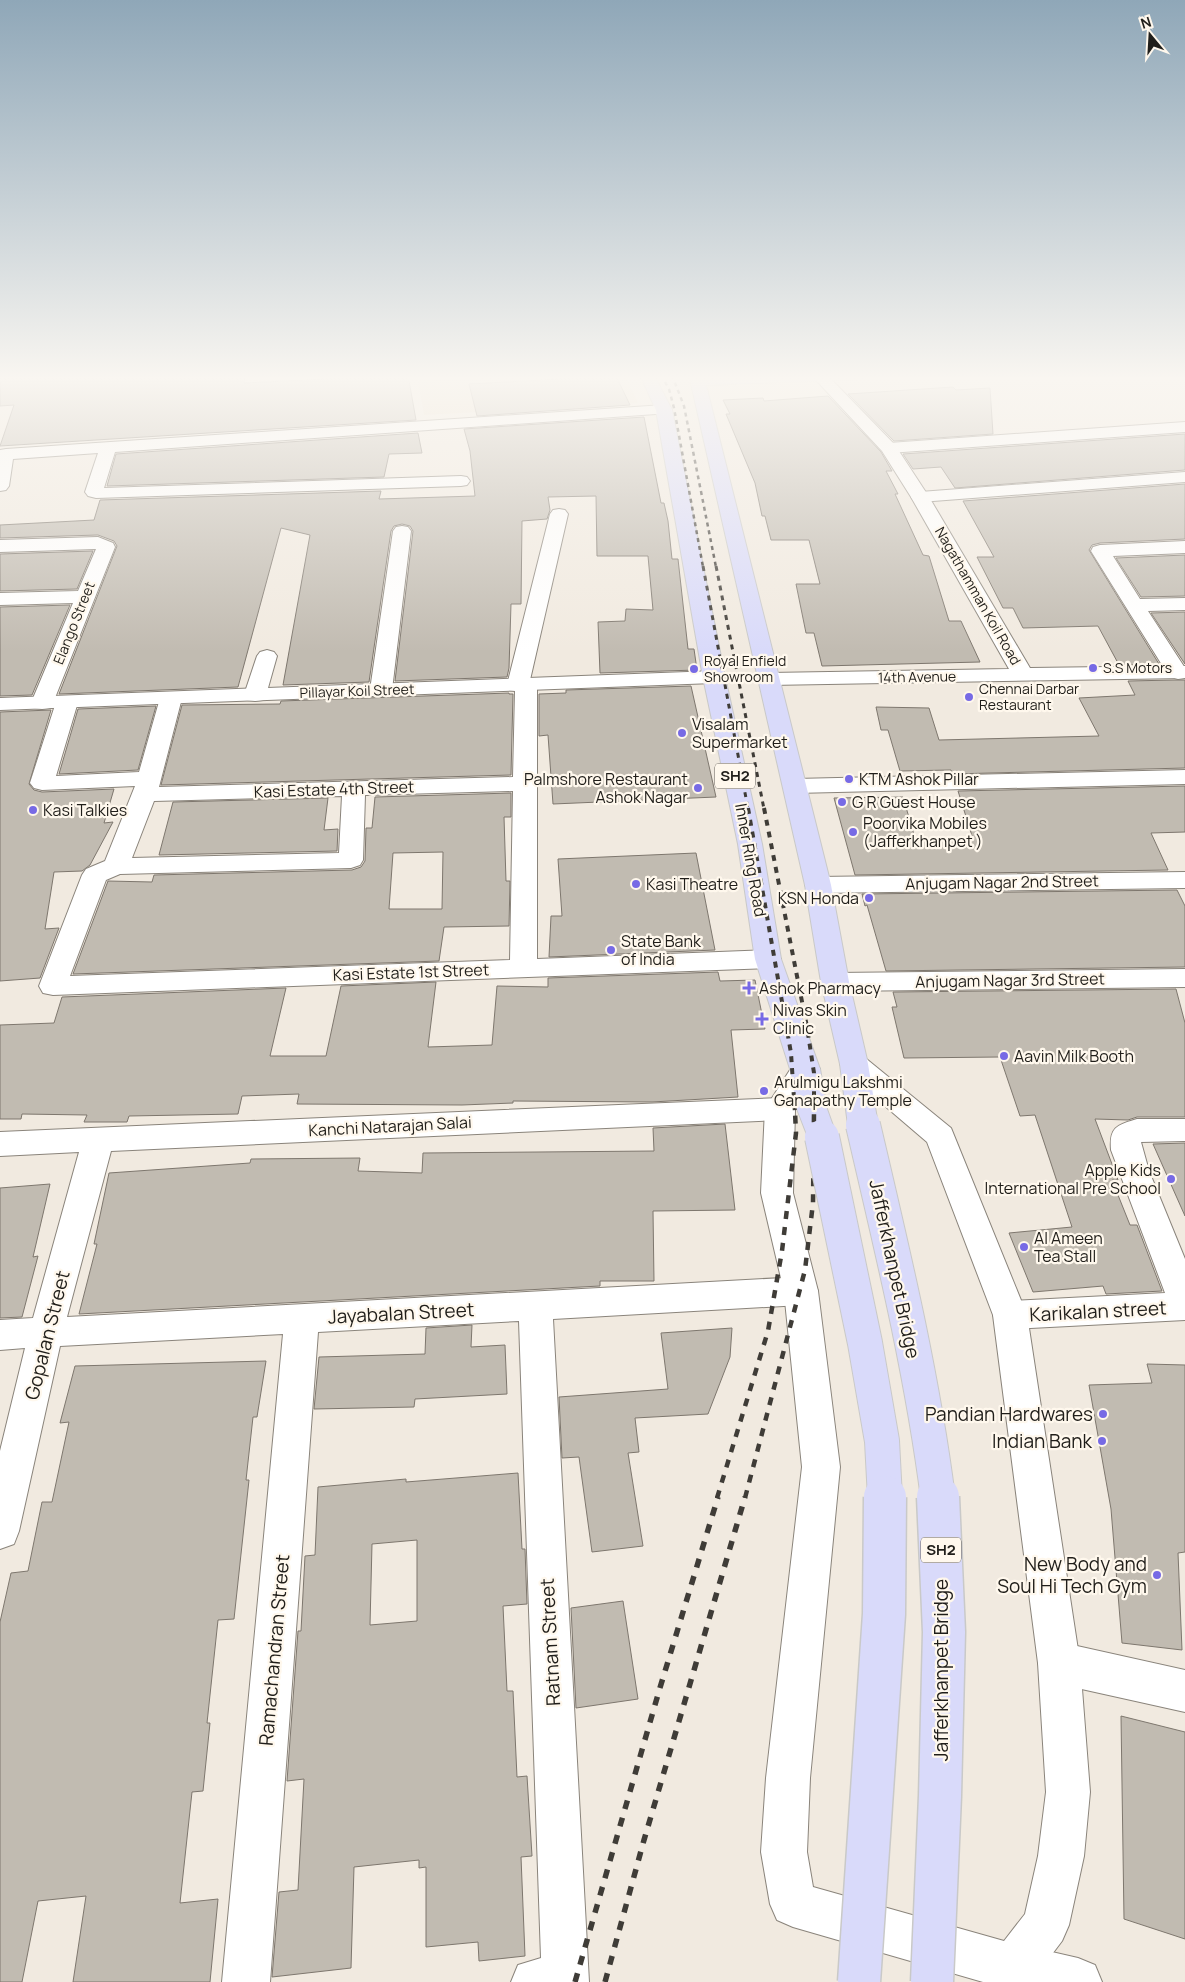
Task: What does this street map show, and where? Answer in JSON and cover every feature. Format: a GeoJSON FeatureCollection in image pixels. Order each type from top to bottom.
{"type":"FeatureCollection","features":[{"type":"Feature","properties":{"kind":"main road","name":"Inner Ring Road"},"geometry":{"type":"LineString","coordinates":[[675,467],[714,677],[750,844],[768,959],[805,1069],[812,1109],[822,1137],[865,1342],[882,1441],[886,1523],[884,1614],[859,1982]]}},
{"type":"Feature","properties":{"kind":"main road","name":"SH2"},"geometry":{"type":"LineString","coordinates":[[718,467],[818,885],[835,982],[854,1064]]}},
{"type":"Feature","properties":{"kind":"main road","name":"Jafferkhanpet Bridge"},"geometry":{"type":"LineString","coordinates":[[854,1064],[863,1126],[909,1322],[932,1450],[940,1513],[943,1641],[940,1796],[932,1982]]}},
{"type":"Feature","properties":{"kind":"street"},"geometry":{"type":"LineString","coordinates":[[0,486],[2,467]]}},
{"type":"Feature","properties":{"kind":"street"},"geometry":{"type":"LineString","coordinates":[[102,467],[94,492],[96,493],[461,480]]}},
{"type":"Feature","properties":{"kind":"street","name":"Nagathamman Koil Road"},"geometry":{"type":"LineString","coordinates":[[901,467],[1024,676]]}},
{"type":"Feature","properties":{"kind":"street"},"geometry":{"type":"LineString","coordinates":[[920,497],[1185,477]]}},
{"type":"Feature","properties":{"kind":"street"},"geometry":{"type":"LineString","coordinates":[[523,967],[524,784],[522,685],[559,514]]}},
{"type":"Feature","properties":{"kind":"street"},"geometry":{"type":"LineString","coordinates":[[380,690],[402,531]]}},
{"type":"Feature","properties":{"kind":"street","name":"Elango Street"},"geometry":{"type":"LineString","coordinates":[[0,546],[103,544],[106,547],[42,703]]}},
{"type":"Feature","properties":{"kind":"street"},"geometry":{"type":"LineString","coordinates":[[1181,672],[1134,605],[1100,551],[1185,546]]}},
{"type":"Feature","properties":{"kind":"street"},"geometry":{"type":"LineString","coordinates":[[0,599],[85,597]]}},
{"type":"Feature","properties":{"kind":"street"},"geometry":{"type":"LineString","coordinates":[[1134,605],[1185,604]]}},
{"type":"Feature","properties":{"kind":"street"},"geometry":{"type":"LineString","coordinates":[[255,695],[267,656]]}},
{"type":"Feature","properties":{"kind":"street","name":"14th Avenue"},"geometry":{"type":"LineString","coordinates":[[769,678],[1024,676],[1181,672]]}},
{"type":"Feature","properties":{"kind":"street","name":"Pillayar Koil Street"},"geometry":{"type":"LineString","coordinates":[[0,704],[714,677]]}},
{"type":"Feature","properties":{"kind":"street"},"geometry":{"type":"LineString","coordinates":[[171,698],[147,787],[116,866],[351,860],[354,789]]}},
{"type":"Feature","properties":{"kind":"street","name":"Kasi Estate 4th Street"},"geometry":{"type":"LineString","coordinates":[[67,702],[42,783],[147,787],[354,789],[524,784]]}},
{"type":"Feature","properties":{"kind":"street"},"geometry":{"type":"LineString","coordinates":[[795,786],[1185,777]]}},
{"type":"Feature","properties":{"kind":"street","name":"Kasi Estate 1st Street"},"geometry":{"type":"LineString","coordinates":[[116,866],[94,875],[53,986],[768,959]]}},
{"type":"Feature","properties":{"kind":"street","name":"Anjugam Nagar 2nd Street"},"geometry":{"type":"LineString","coordinates":[[818,885],[1185,880]]}},
{"type":"Feature","properties":{"kind":"street","name":"Anjugam Nagar 3rd Street"},"geometry":{"type":"LineString","coordinates":[[835,982],[1185,978]]}},
{"type":"Feature","properties":{"kind":"street"},"geometry":{"type":"LineString","coordinates":[[854,1064],[940,1136],[1010,1315],[1059,1663],[1068,1792],[1061,1856],[1046,1925],[1013,1967]]}},
{"type":"Feature","properties":{"kind":"street"},"geometry":{"type":"LineString","coordinates":[[805,1069],[780,1109],[777,1193],[801,1291],[821,1467],[788,1778],[784,1852],[793,1904],[1013,1967],[1078,1982]]}},
{"type":"Feature","properties":{"kind":"street","name":"Kanchi Natarajan Salai"},"geometry":{"type":"LineString","coordinates":[[0,1144],[780,1109]]}},
{"type":"Feature","properties":{"kind":"street"},"geometry":{"type":"LineString","coordinates":[[1185,1130],[1137,1130],[1125,1137],[1126,1150],[1133,1171],[1185,1300]]}},
{"type":"Feature","properties":{"kind":"street","name":"Gopalan Street"},"geometry":{"type":"LineString","coordinates":[[0,1531],[46,1332],[98,1140]]}},
{"type":"Feature","properties":{"kind":"street","name":"Jayabalan Street"},"geometry":{"type":"LineString","coordinates":[[0,1335],[801,1291]]}},
{"type":"Feature","properties":{"kind":"street","name":"Ratnam Street"},"geometry":{"type":"LineString","coordinates":[[535,1306],[550,1980]]}},
{"type":"Feature","properties":{"kind":"street","name":"Karikalan street"},"geometry":{"type":"LineString","coordinates":[[1010,1315],[1185,1306]]}},
{"type":"Feature","properties":{"kind":"street","name":"Ramachandran Street"},"geometry":{"type":"LineString","coordinates":[[246,1982],[302,1318]]}},
{"type":"Feature","properties":{"kind":"street"},"geometry":{"type":"LineString","coordinates":[[1059,1663],[1185,1691]]}},
{"type":"Feature","properties":{"kind":"building"},"geometry":{"type":"Polygon","coordinates":[[[112,467],[386,467],[384,477],[107,486],[112,467]]]}},
{"type":"Feature","properties":{"kind":"building"},"geometry":{"type":"Polygon","coordinates":[[[472,467],[654,467],[661,503],[664,503],[668,521],[672,559],[678,559],[688,649],[694,649],[697,670],[600,673],[598,622],[625,621],[626,609],[653,610],[648,556],[597,556],[596,496],[548,497],[550,510],[547,519],[522,521],[521,604],[511,604],[509,668],[507,677],[395,681],[413,531],[410,526],[402,524],[394,526],[391,531],[369,682],[283,685],[310,535],[281,528],[238,687],[59,694],[117,546],[114,541],[98,535],[0,538],[0,525],[94,520],[100,500],[381,491],[379,499],[475,496],[472,467]]]}},
{"type":"Feature","properties":{"kind":"building"},"geometry":{"type":"Polygon","coordinates":[[[748,467],[890,467],[892,471],[886,471],[898,494],[895,494],[923,555],[929,556],[949,621],[961,621],[980,662],[822,666],[814,633],[806,633],[796,584],[820,584],[809,540],[771,540],[765,516],[762,516],[755,483],[748,467]]]}},
{"type":"Feature","properties":{"kind":"building"},"geometry":{"type":"Polygon","coordinates":[[[912,467],[934,467],[913,469],[912,467]]]}},
{"type":"Feature","properties":{"kind":"building"},"geometry":{"type":"Polygon","coordinates":[[[941,467],[1185,467],[1185,470],[955,488],[941,467]]]}},
{"type":"Feature","properties":{"kind":"building"},"geometry":{"type":"Polygon","coordinates":[[[1185,484],[1185,539],[1100,543],[1092,545],[1089,550],[1159,664],[1119,665],[1098,626],[1023,628],[1013,608],[1003,608],[977,557],[994,557],[963,501],[1185,484]]]}},
{"type":"Feature","properties":{"kind":"building"},"geometry":{"type":"Polygon","coordinates":[[[93,551],[77,589],[0,591],[0,554],[93,551]]]}},
{"type":"Feature","properties":{"kind":"building"},"geometry":{"type":"Polygon","coordinates":[[[1185,555],[1185,596],[1141,597],[1116,558],[1185,555]]]}},
{"type":"Feature","properties":{"kind":"building"},"geometry":{"type":"Polygon","coordinates":[[[70,605],[32,695],[0,696],[0,607],[70,605]]]}},
{"type":"Feature","properties":{"kind":"building"},"geometry":{"type":"Polygon","coordinates":[[[1185,612],[1185,664],[1151,613],[1185,612]]]}},
{"type":"Feature","properties":{"kind":"building"},"geometry":{"type":"Polygon","coordinates":[[[1185,680],[1185,768],[952,774],[951,770],[900,771],[888,730],[881,730],[876,707],[929,708],[939,740],[1099,736],[1079,698],[1135,695],[1128,681],[1185,680]]]}},
{"type":"Feature","properties":{"kind":"building"},"geometry":{"type":"Polygon","coordinates":[[[691,686],[716,797],[553,804],[548,735],[539,736],[539,694],[566,693],[566,690],[691,686]]]}},
{"type":"Feature","properties":{"kind":"building"},"geometry":{"type":"Polygon","coordinates":[[[513,694],[511,775],[161,785],[182,705],[280,704],[281,701],[513,694]]]}},
{"type":"Feature","properties":{"kind":"building"},"geometry":{"type":"Polygon","coordinates":[[[156,706],[138,770],[59,774],[78,709],[156,706]]]}},
{"type":"Feature","properties":{"kind":"building"},"geometry":{"type":"Polygon","coordinates":[[[51,710],[29,784],[34,790],[42,792],[114,789],[104,823],[113,822],[90,865],[82,871],[54,872],[45,929],[59,928],[40,978],[0,981],[0,712],[51,710]]]}},
{"type":"Feature","properties":{"kind":"building"},"geometry":{"type":"Polygon","coordinates":[[[1185,786],[1185,832],[1151,833],[1168,870],[855,875],[834,798],[903,797],[915,838],[973,839],[958,791],[1185,786]]]}},
{"type":"Feature","properties":{"kind":"building"},"geometry":{"type":"Polygon","coordinates":[[[511,793],[511,817],[504,817],[506,881],[510,881],[509,926],[444,927],[439,961],[73,974],[108,881],[152,882],[154,875],[352,870],[361,867],[365,861],[366,828],[372,828],[375,797],[511,793]],[[443,852],[393,853],[389,909],[442,909],[443,852]]]}},
{"type":"Feature","properties":{"kind":"building"},"geometry":{"type":"Polygon","coordinates":[[[328,798],[324,830],[338,829],[337,851],[159,855],[173,802],[328,798]]]}},
{"type":"Feature","properties":{"kind":"building"},"geometry":{"type":"Polygon","coordinates":[[[696,853],[715,950],[549,957],[551,916],[562,916],[558,859],[696,853]]]}},
{"type":"Feature","properties":{"kind":"building"},"geometry":{"type":"Polygon","coordinates":[[[1177,890],[1185,906],[1185,967],[886,971],[867,905],[865,906],[862,894],[1177,890]]]}},
{"type":"Feature","properties":{"kind":"building"},"geometry":{"type":"Polygon","coordinates":[[[718,972],[720,981],[755,980],[765,1029],[731,1030],[738,1097],[652,1102],[513,1101],[513,1103],[462,1105],[297,1104],[299,1094],[242,1096],[238,1114],[129,1116],[127,1122],[84,1122],[87,1115],[22,1114],[21,1119],[0,1119],[0,1025],[54,1023],[62,997],[286,988],[270,1056],[326,1056],[341,986],[436,982],[428,1047],[492,1045],[497,986],[548,987],[548,978],[718,972]]]}},
{"type":"Feature","properties":{"kind":"building"},"geometry":{"type":"Polygon","coordinates":[[[1176,989],[1185,1023],[1185,1117],[1137,1117],[1128,1120],[1095,1119],[1118,1180],[1112,1180],[1130,1225],[1137,1225],[1162,1291],[1106,1294],[1103,1286],[1033,1292],[1009,1233],[1072,1227],[1035,1115],[1020,1116],[1000,1057],[904,1058],[892,1007],[897,1007],[893,992],[1176,989]]]}},
{"type":"Feature","properties":{"kind":"building"},"geometry":{"type":"Polygon","coordinates":[[[725,1124],[735,1210],[653,1211],[654,1281],[600,1281],[600,1286],[79,1314],[97,1244],[94,1244],[109,1173],[250,1163],[251,1159],[360,1158],[358,1171],[422,1173],[423,1153],[654,1151],[653,1128],[725,1124]]]}},
{"type":"Feature","properties":{"kind":"building"},"geometry":{"type":"Polygon","coordinates":[[[1185,1143],[1185,1216],[1153,1144],[1185,1143]]]}},
{"type":"Feature","properties":{"kind":"building"},"geometry":{"type":"Polygon","coordinates":[[[50,1184],[33,1257],[38,1256],[22,1317],[0,1318],[0,1188],[50,1184]]]}},
{"type":"Feature","properties":{"kind":"building"},"geometry":{"type":"Polygon","coordinates":[[[472,1325],[471,1347],[505,1345],[507,1394],[415,1399],[414,1407],[314,1409],[319,1357],[425,1354],[426,1328],[472,1325]]]}},
{"type":"Feature","properties":{"kind":"building"},"geometry":{"type":"Polygon","coordinates":[[[732,1328],[730,1357],[708,1414],[635,1418],[639,1452],[628,1453],[643,1546],[592,1552],[579,1457],[562,1458],[559,1397],[668,1389],[661,1333],[732,1328]]]}},
{"type":"Feature","properties":{"kind":"building"},"geometry":{"type":"Polygon","coordinates":[[[266,1361],[257,1417],[253,1417],[246,1480],[249,1480],[234,1619],[218,1620],[207,1723],[210,1723],[203,1791],[192,1792],[180,1903],[218,1899],[210,1982],[73,1982],[86,1896],[38,1901],[22,1982],[0,1982],[0,1622],[11,1573],[28,1571],[42,1502],[52,1502],[69,1422],[60,1423],[75,1366],[266,1361]]]}},
{"type":"Feature","properties":{"kind":"building"},"geometry":{"type":"Polygon","coordinates":[[[1147,1364],[1185,1365],[1185,1552],[1178,1553],[1182,1650],[1122,1643],[1111,1509],[1089,1385],[1152,1383],[1147,1364]]]}},
{"type":"Feature","properties":{"kind":"building"},"geometry":{"type":"Polygon","coordinates":[[[518,1473],[522,1549],[525,1549],[527,1604],[503,1606],[507,1691],[513,1691],[517,1777],[527,1776],[532,1856],[521,1857],[525,1956],[479,1961],[478,1942],[426,1947],[426,1867],[419,1868],[419,1860],[354,1867],[351,1968],[272,1977],[279,1892],[298,1890],[304,1779],[287,1781],[298,1631],[301,1631],[305,1556],[315,1555],[318,1487],[406,1479],[406,1482],[518,1473]],[[417,1540],[372,1544],[370,1625],[417,1621],[417,1540]]]}},
{"type":"Feature","properties":{"kind":"building"},"geometry":{"type":"Polygon","coordinates":[[[623,1601],[638,1699],[576,1708],[571,1608],[623,1601]]]}},
{"type":"Feature","properties":{"kind":"building"},"geometry":{"type":"Polygon","coordinates":[[[1121,1716],[1185,1732],[1185,1939],[1124,1919],[1121,1716]]]}},
{"type":"Feature","properties":{"kind":"railway"},"geometry":{"type":"LineString","coordinates":[[685,467],[703,567]]}},
{"type":"Feature","properties":{"kind":"railway"},"geometry":{"type":"LineString","coordinates":[[696,467],[716,567]]}},
{"type":"Feature","properties":{"kind":"railway"},"geometry":{"type":"LineString","coordinates":[[703,566],[748,809]]}},
{"type":"Feature","properties":{"kind":"railway"},"geometry":{"type":"LineString","coordinates":[[716,566],[764,809]]}},
{"type":"Feature","properties":{"kind":"railway"},"geometry":{"type":"LineString","coordinates":[[748,808],[791,1053],[795,1114]]}},
{"type":"Feature","properties":{"kind":"railway"},"geometry":{"type":"LineString","coordinates":[[764,808],[807,1027],[814,1073],[814,1112]]}},
{"type":"Feature","properties":{"kind":"railway"},"geometry":{"type":"LineString","coordinates":[[717,1498],[768,1331],[782,1251],[796,1133],[795,1112]]}},
{"type":"Feature","properties":{"kind":"railway"},"geometry":{"type":"LineString","coordinates":[[745,1498],[805,1270],[813,1203],[814,1112]]}},
{"type":"Feature","properties":{"kind":"railway"},"geometry":{"type":"LineString","coordinates":[[575,1982],[659,1691],[718,1497]]}},
{"type":"Feature","properties":{"kind":"railway"},"geometry":{"type":"LineString","coordinates":[[605,1982],[644,1840],[745,1497]]}},
{"type":"Feature","properties":{"kind":"place","name":"S.S Motors"},"geometry":{"type":"Point","coordinates":[1093,668]}},
{"type":"Feature","properties":{"kind":"place","name":"Royal Enfield Showroom"},"geometry":{"type":"Point","coordinates":[694,669]}},
{"type":"Feature","properties":{"kind":"place","name":"Chennai Darbar Restaurant"},"geometry":{"type":"Point","coordinates":[969,697]}},
{"type":"Feature","properties":{"kind":"place","name":"Visalam Supermarket"},"geometry":{"type":"Point","coordinates":[682,733]}},
{"type":"Feature","properties":{"kind":"place","name":"KTM Ashok Pillar"},"geometry":{"type":"Point","coordinates":[849,779]}},
{"type":"Feature","properties":{"kind":"place","name":"Palmshore Restaurant Ashok Nagar"},"geometry":{"type":"Point","coordinates":[698,788]}},
{"type":"Feature","properties":{"kind":"place","name":"G R Guest House"},"geometry":{"type":"Point","coordinates":[842,802]}},
{"type":"Feature","properties":{"kind":"place","name":"Kasi Talkies"},"geometry":{"type":"Point","coordinates":[33,810]}},
{"type":"Feature","properties":{"kind":"place","name":"Poorvika Mobiles (Jafferkhanpet )"},"geometry":{"type":"Point","coordinates":[853,832]}},
{"type":"Feature","properties":{"kind":"place","name":"Kasi Theatre"},"geometry":{"type":"Point","coordinates":[636,884]}},
{"type":"Feature","properties":{"kind":"place","name":"KSN Honda"},"geometry":{"type":"Point","coordinates":[869,898]}},
{"type":"Feature","properties":{"kind":"place","name":"State Bank of India"},"geometry":{"type":"Point","coordinates":[611,950]}},
{"type":"Feature","properties":{"kind":"place","name":"Ashok Pharmacy"},"geometry":{"type":"Point","coordinates":[749,988]}},
{"type":"Feature","properties":{"kind":"place","name":"Nivas Skin Clinic"},"geometry":{"type":"Point","coordinates":[762,1019]}},
{"type":"Feature","properties":{"kind":"place","name":"Aavin Milk Booth"},"geometry":{"type":"Point","coordinates":[1004,1056]}},
{"type":"Feature","properties":{"kind":"place","name":"Arulmigu Lakshmi Ganapathy Temple"},"geometry":{"type":"Point","coordinates":[764,1091]}},
{"type":"Feature","properties":{"kind":"place","name":"Apple Kids International Pre School"},"geometry":{"type":"Point","coordinates":[1171,1179]}},
{"type":"Feature","properties":{"kind":"place","name":"Al Ameen Tea Stall"},"geometry":{"type":"Point","coordinates":[1024,1247]}},
{"type":"Feature","properties":{"kind":"place","name":"Pandian Hardwares"},"geometry":{"type":"Point","coordinates":[1103,1414]}},
{"type":"Feature","properties":{"kind":"place","name":"Indian Bank"},"geometry":{"type":"Point","coordinates":[1102,1441]}},
{"type":"Feature","properties":{"kind":"place","name":"New Body and Soul Hi Tech Gym"},"geometry":{"type":"Point","coordinates":[1157,1575]}}]}
